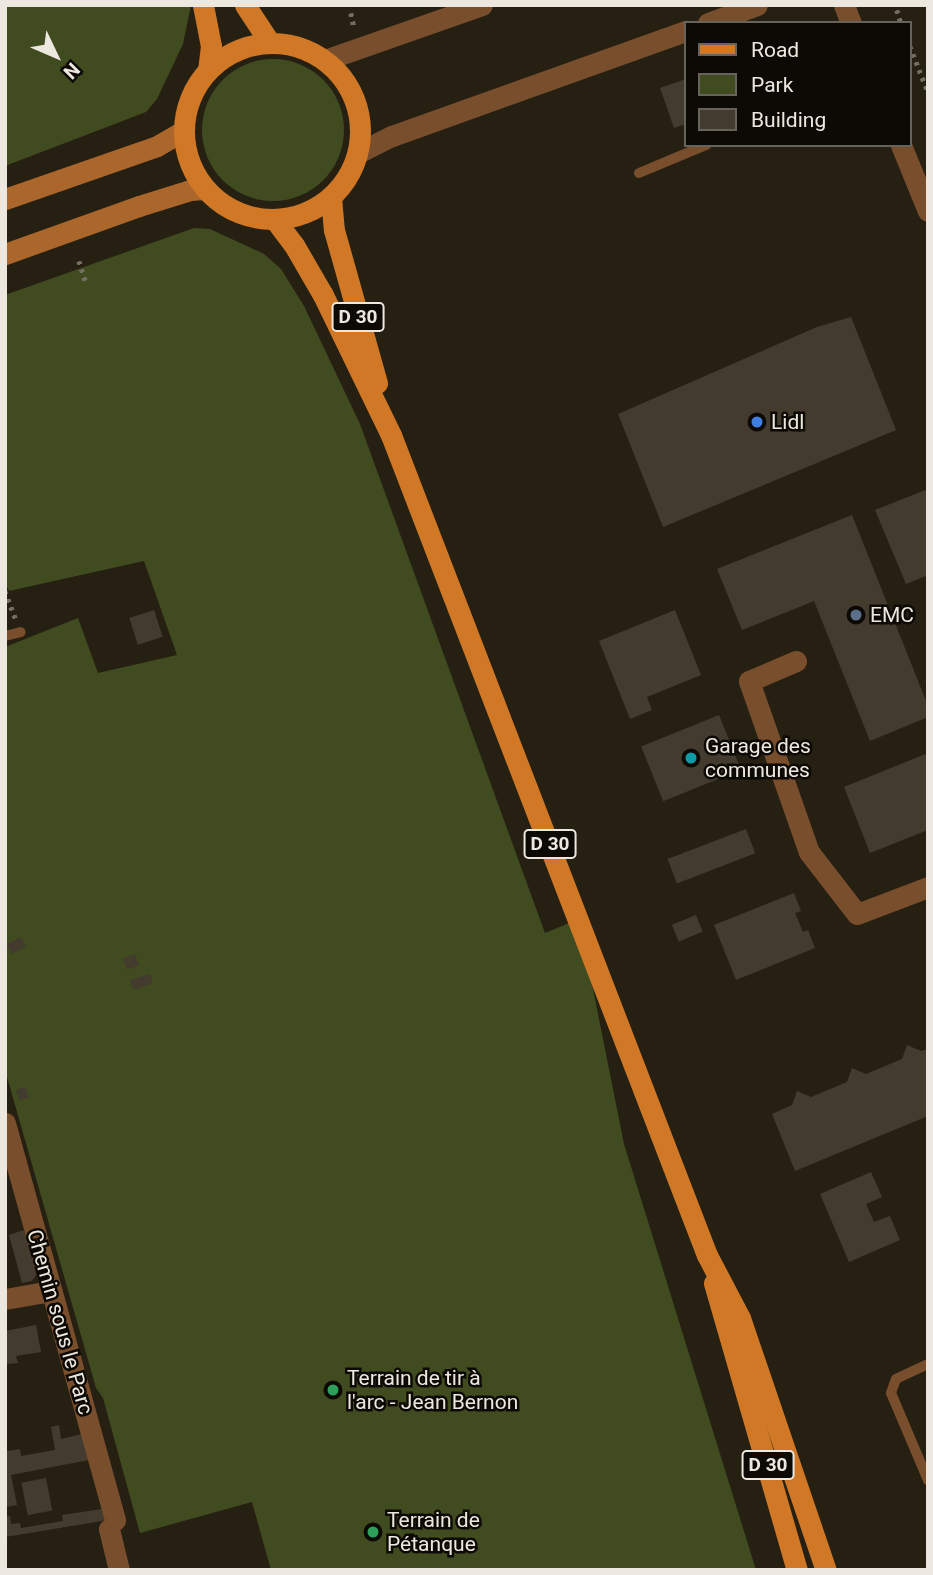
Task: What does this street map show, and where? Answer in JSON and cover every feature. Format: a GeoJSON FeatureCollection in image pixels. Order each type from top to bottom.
{"type":"FeatureCollection","features":[{"type":"Feature","properties":{"kind":"main road"},"geometry":{"type":"LineString","coordinates":[[203,5],[211,46],[208,70]]}},
{"type":"Feature","properties":{"kind":"main road"},"geometry":{"type":"LineString","coordinates":[[245,5],[270,43]]}},
{"type":"Feature","properties":{"kind":"main road"},"geometry":{"type":"LineString","coordinates":[[270,43],[297,47],[325,60],[348,86],[362,126],[360,152],[355,167],[331,197],[304,214],[275,220],[240,214],[204,189],[188,162],[183,131],[188,101],[208,70],[233,52],[270,43]]}},
{"type":"Feature","properties":{"kind":"main road","name":"D 30"},"geometry":{"type":"LineString","coordinates":[[331,197],[334,230],[391,435]]}},
{"type":"Feature","properties":{"kind":"main road","name":"D 30"},"geometry":{"type":"LineString","coordinates":[[275,220],[294,245],[323,295],[391,435],[707,1255],[740,1318],[826,1570]]}},
{"type":"Feature","properties":{"kind":"main road","name":"D 30"},"geometry":{"type":"LineString","coordinates":[[707,1255],[723,1323],[772,1477],[797,1570]]}},
{"type":"Feature","properties":{"kind":"street"},"geometry":{"type":"LineString","coordinates":[[325,60],[482,5]]}},
{"type":"Feature","properties":{"kind":"street"},"geometry":{"type":"LineString","coordinates":[[713,21],[757,5]]}},
{"type":"Feature","properties":{"kind":"street"},"geometry":{"type":"LineString","coordinates":[[360,152],[392,136],[684,31]]}},
{"type":"Feature","properties":{"kind":"street"},"geometry":{"type":"LineString","coordinates":[[5,199],[157,146],[183,131]]}},
{"type":"Feature","properties":{"kind":"street"},"geometry":{"type":"LineString","coordinates":[[902,147],[923,186],[928,211]]}},
{"type":"Feature","properties":{"kind":"street"},"geometry":{"type":"LineString","coordinates":[[5,254],[139,206],[190,190],[204,189]]}},
{"type":"Feature","properties":{"kind":"street"},"geometry":{"type":"LineString","coordinates":[[796,662],[749,681],[809,852],[857,914],[928,887]]}},
{"type":"Feature","properties":{"kind":"street","name":"Chemin sous le Parc"},"geometry":{"type":"LineString","coordinates":[[5,1123],[112,1524],[119,1570]]}},
{"type":"Feature","properties":{"kind":"street"},"geometry":{"type":"LineString","coordinates":[[5,1299],[51,1291]]}},
{"type":"Feature","properties":{"kind":"lane"},"geometry":{"type":"LineString","coordinates":[[639,173],[701,147]]}},
{"type":"Feature","properties":{"kind":"lane"},"geometry":{"type":"LineString","coordinates":[[5,636],[21,632]]}},
{"type":"Feature","properties":{"kind":"lane"},"geometry":{"type":"LineString","coordinates":[[928,1364],[896,1380],[891,1393],[928,1480]]}},
{"type":"Feature","properties":{"kind":"path"},"geometry":{"type":"LineString","coordinates":[[897,10],[900,21]]}},
{"type":"Feature","properties":{"kind":"path"},"geometry":{"type":"LineString","coordinates":[[912,51],[928,92]]}},
{"type":"Feature","properties":{"kind":"path"},"geometry":{"type":"LineString","coordinates":[[79,261],[87,285]]}},
{"type":"Feature","properties":{"kind":"path"},"geometry":{"type":"LineString","coordinates":[[5,591],[21,632]]}},
{"type":"Feature","properties":{"kind":"green space"},"geometry":{"type":"Polygon","coordinates":[[[5,5],[191,5],[183,44],[157,99],[146,112],[5,166],[5,5]]]}},
{"type":"Feature","properties":{"kind":"green space"},"geometry":{"type":"Polygon","coordinates":[[[273,59],[300,64],[323,80],[339,103],[344,130],[339,157],[323,180],[300,196],[273,201],[246,196],[223,180],[207,157],[202,130],[207,103],[223,80],[246,64],[273,59]]]}},
{"type":"Feature","properties":{"kind":"green space"},"geometry":{"type":"Polygon","coordinates":[[[194,228],[210,229],[264,254],[281,269],[304,306],[360,424],[545,933],[579,919],[624,1144],[756,1570],[271,1570],[252,1502],[140,1533],[103,1398],[96,1388],[5,1070],[5,647],[78,618],[98,673],[177,655],[144,561],[9,591],[5,582],[5,295],[194,228]]]}},
{"type":"Feature","properties":{"kind":"building"},"geometry":{"type":"Polygon","coordinates":[[[684,80],[684,125],[674,128],[660,88],[684,80]]]}},
{"type":"Feature","properties":{"kind":"building","name":"Lidl"},"geometry":{"type":"Polygon","coordinates":[[[851,317],[896,430],[663,527],[618,414],[817,327],[851,317]]]}},
{"type":"Feature","properties":{"kind":"building"},"geometry":{"type":"Polygon","coordinates":[[[928,489],[928,575],[906,584],[875,510],[928,489]]]}},
{"type":"Feature","properties":{"kind":"building","name":"EMC"},"geometry":{"type":"Polygon","coordinates":[[[852,515],[928,706],[928,717],[870,741],[814,601],[742,630],[717,569],[852,515]]]}},
{"type":"Feature","properties":{"kind":"building"},"geometry":{"type":"Polygon","coordinates":[[[154,610],[163,637],[138,645],[129,618],[154,610]]]}},
{"type":"Feature","properties":{"kind":"building"},"geometry":{"type":"Polygon","coordinates":[[[675,610],[701,675],[647,697],[652,710],[630,719],[599,641],[675,610]]]}},
{"type":"Feature","properties":{"kind":"building","name":"Garage des communes"},"geometry":{"type":"Polygon","coordinates":[[[719,715],[741,770],[663,801],[641,746],[719,715]]]}},
{"type":"Feature","properties":{"kind":"building"},"geometry":{"type":"Polygon","coordinates":[[[928,753],[928,830],[870,853],[844,787],[928,753]]]}},
{"type":"Feature","properties":{"kind":"building"},"geometry":{"type":"Polygon","coordinates":[[[746,829],[755,853],[677,883],[668,859],[746,829]]]}},
{"type":"Feature","properties":{"kind":"building"},"geometry":{"type":"Polygon","coordinates":[[[794,893],[801,911],[795,913],[803,932],[808,930],[815,948],[736,980],[714,925],[794,893]]]}},
{"type":"Feature","properties":{"kind":"building"},"geometry":{"type":"Polygon","coordinates":[[[696,915],[703,932],[679,941],[672,925],[696,915]]]}},
{"type":"Feature","properties":{"kind":"building"},"geometry":{"type":"Polygon","coordinates":[[[21,937],[26,947],[12,954],[7,944],[21,937]]]}},
{"type":"Feature","properties":{"kind":"building"},"geometry":{"type":"Polygon","coordinates":[[[135,954],[139,965],[127,970],[123,958],[135,954]]]}},
{"type":"Feature","properties":{"kind":"building"},"geometry":{"type":"Polygon","coordinates":[[[150,974],[153,984],[133,990],[130,980],[150,974]]]}},
{"type":"Feature","properties":{"kind":"building"},"geometry":{"type":"Polygon","coordinates":[[[907,1045],[921,1051],[928,1049],[928,1116],[795,1171],[772,1114],[792,1105],[797,1091],[811,1097],[847,1082],[852,1068],[866,1074],[902,1059],[907,1045]]]}},
{"type":"Feature","properties":{"kind":"building"},"geometry":{"type":"Polygon","coordinates":[[[25,1087],[29,1098],[19,1100],[16,1090],[25,1087]]]}},
{"type":"Feature","properties":{"kind":"building"},"geometry":{"type":"Polygon","coordinates":[[[871,1172],[882,1197],[866,1204],[874,1222],[890,1216],[900,1240],[849,1262],[820,1194],[871,1172]]]}},
{"type":"Feature","properties":{"kind":"building"},"geometry":{"type":"Polygon","coordinates":[[[24,1230],[38,1272],[32,1281],[22,1283],[9,1235],[24,1230]]]}},
{"type":"Feature","properties":{"kind":"building"},"geometry":{"type":"Polygon","coordinates":[[[36,1325],[41,1352],[16,1356],[18,1363],[7,1364],[5,1331],[36,1325]]]}},
{"type":"Feature","properties":{"kind":"building"},"geometry":{"type":"Polygon","coordinates":[[[59,1425],[61,1439],[82,1434],[89,1460],[11,1475],[17,1505],[5,1507],[7,1451],[20,1449],[21,1456],[55,1450],[51,1427],[59,1425]]]}},
{"type":"Feature","properties":{"kind":"building"},"geometry":{"type":"Polygon","coordinates":[[[46,1478],[52,1510],[28,1515],[21,1483],[46,1478]]]}},
{"type":"Feature","properties":{"kind":"building"},"geometry":{"type":"Polygon","coordinates":[[[102,1509],[105,1520],[102,1521],[5,1537],[5,1517],[10,1516],[11,1524],[20,1523],[21,1528],[63,1521],[62,1515],[102,1509]]]}},
{"type":"Feature","properties":{"kind":"place","name":"Lidl"},"geometry":{"type":"Point","coordinates":[757,422]}},
{"type":"Feature","properties":{"kind":"place","name":"EMC"},"geometry":{"type":"Point","coordinates":[856,615]}},
{"type":"Feature","properties":{"kind":"place","name":"Garage des communes"},"geometry":{"type":"Point","coordinates":[691,758]}},
{"type":"Feature","properties":{"kind":"place","name":"Terrain de tir à l'arc - Jean Bernon"},"geometry":{"type":"Point","coordinates":[333,1390]}},
{"type":"Feature","properties":{"kind":"place","name":"Terrain de Pétanque"},"geometry":{"type":"Point","coordinates":[373,1532]}}]}
